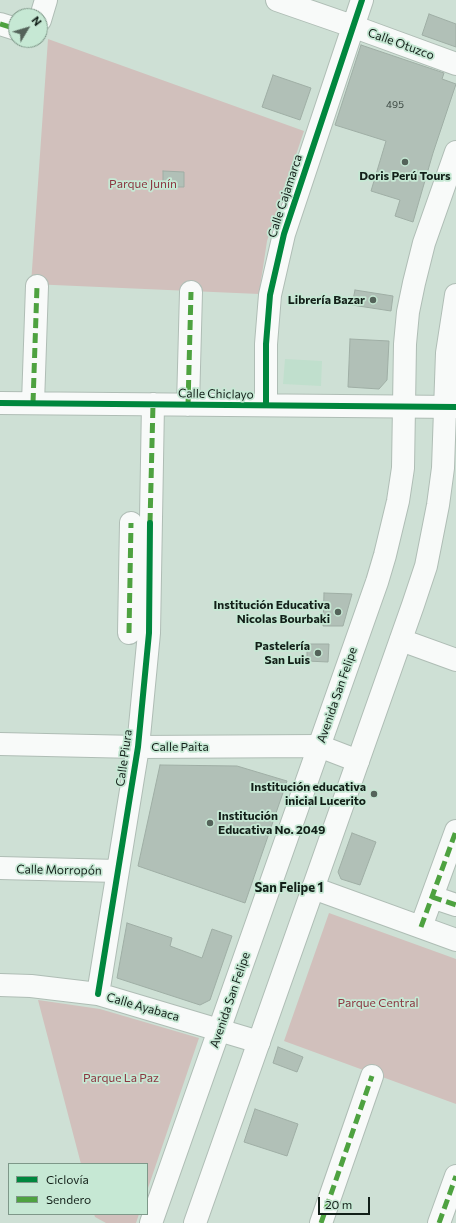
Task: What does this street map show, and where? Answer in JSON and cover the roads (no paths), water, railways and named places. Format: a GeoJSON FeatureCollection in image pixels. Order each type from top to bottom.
{"type":"FeatureCollection","features":[{"type":"Feature","properties":{"kind":"street","name":"Calle Otuzco"},"geometry":{"type":"LineString","coordinates":[[278,0],[456,64]]}},
{"type":"Feature","properties":{"kind":"street","name":"Calle Cajamarca"},"geometry":{"type":"LineString","coordinates":[[266,405],[266,344],[270,295],[284,234],[352,26],[362,0]]}},
{"type":"Feature","properties":{"kind":"street","name":"Avenida San Felipe"},"geometry":{"type":"LineString","coordinates":[[151,1223],[377,582],[393,527],[403,468],[405,344],[408,312],[424,243],[456,152]]}},
{"type":"Feature","properties":{"kind":"street"},"geometry":{"type":"LineString","coordinates":[[33,403],[37,286]]}},
{"type":"Feature","properties":{"kind":"street"},"geometry":{"type":"LineString","coordinates":[[188,405],[191,292]]}},
{"type":"Feature","properties":{"kind":"street"},"geometry":{"type":"LineString","coordinates":[[195,1223],[426,566],[438,505],[451,407],[447,353],[456,295]]}},
{"type":"Feature","properties":{"kind":"street","name":"Calle Chiclayo"},"geometry":{"type":"LineString","coordinates":[[0,403],[451,407]]}},
{"type":"Feature","properties":{"kind":"street","name":"Calle Piura"},"geometry":{"type":"LineString","coordinates":[[98,994],[138,747],[149,633],[141,523],[153,404]]}},
{"type":"Feature","properties":{"kind":"street"},"geometry":{"type":"LineString","coordinates":[[130,633],[141,523]]}},
{"type":"Feature","properties":{"kind":"street"},"geometry":{"type":"LineString","coordinates":[[400,640],[456,660]]}},
{"type":"Feature","properties":{"kind":"street","name":"Calle Paita"},"geometry":{"type":"LineString","coordinates":[[0,744],[138,747],[319,746],[358,761]]}},
{"type":"Feature","properties":{"kind":"street"},"geometry":{"type":"LineString","coordinates":[[421,927],[456,831]]}},
{"type":"Feature","properties":{"kind":"street","name":"Calle Morropón"},"geometry":{"type":"LineString","coordinates":[[0,868],[117,872]]}},
{"type":"Feature","properties":{"kind":"street"},"geometry":{"type":"LineString","coordinates":[[313,888],[456,940]]}},
{"type":"Feature","properties":{"kind":"street"},"geometry":{"type":"LineString","coordinates":[[432,897],[456,906]]}},
{"type":"Feature","properties":{"kind":"street","name":"Calle Ayabaca"},"geometry":{"type":"LineString","coordinates":[[0,985],[31,986],[98,994],[259,1042]]}},
{"type":"Feature","properties":{"kind":"street"},"geometry":{"type":"LineString","coordinates":[[321,1223],[372,1076]]}},
{"type":"Feature","properties":{"kind":"street"},"geometry":{"type":"LineString","coordinates":[[440,1223],[456,1176]]}},
{"type":"Feature","properties":{"kind":"place","name":"Doris Perú Tours"},"geometry":{"type":"Point","coordinates":[405,162]}},
{"type":"Feature","properties":{"kind":"place","name":"Librería Bazar"},"geometry":{"type":"Point","coordinates":[373,300]}},
{"type":"Feature","properties":{"kind":"place","name":"Institución Educativa Nicolas Bourbaki"},"geometry":{"type":"Point","coordinates":[338,612]}},
{"type":"Feature","properties":{"kind":"place","name":"Pastelería San Luis"},"geometry":{"type":"Point","coordinates":[318,653]}},
{"type":"Feature","properties":{"kind":"place","name":"Institución educativa inicial Lucerito"},"geometry":{"type":"Point","coordinates":[374,794]}},
{"type":"Feature","properties":{"kind":"place","name":"Institución Educativa No. 2049"},"geometry":{"type":"Point","coordinates":[210,823]}},
{"type":"Feature","properties":{"kind":"district","name":"San Felipe 1"},"geometry":{"type":"Point","coordinates":[289,888]}},
{"type":"Feature","properties":{"kind":"park label","name":"Parque Junín"},"geometry":{"type":"Point","coordinates":[143,184]}},
{"type":"Feature","properties":{"kind":"park label","name":"Parque Central"},"geometry":{"type":"Point","coordinates":[378,1003]}},
{"type":"Feature","properties":{"kind":"park label","name":"Parque La Paz"},"geometry":{"type":"Point","coordinates":[121,1078]}}]}
